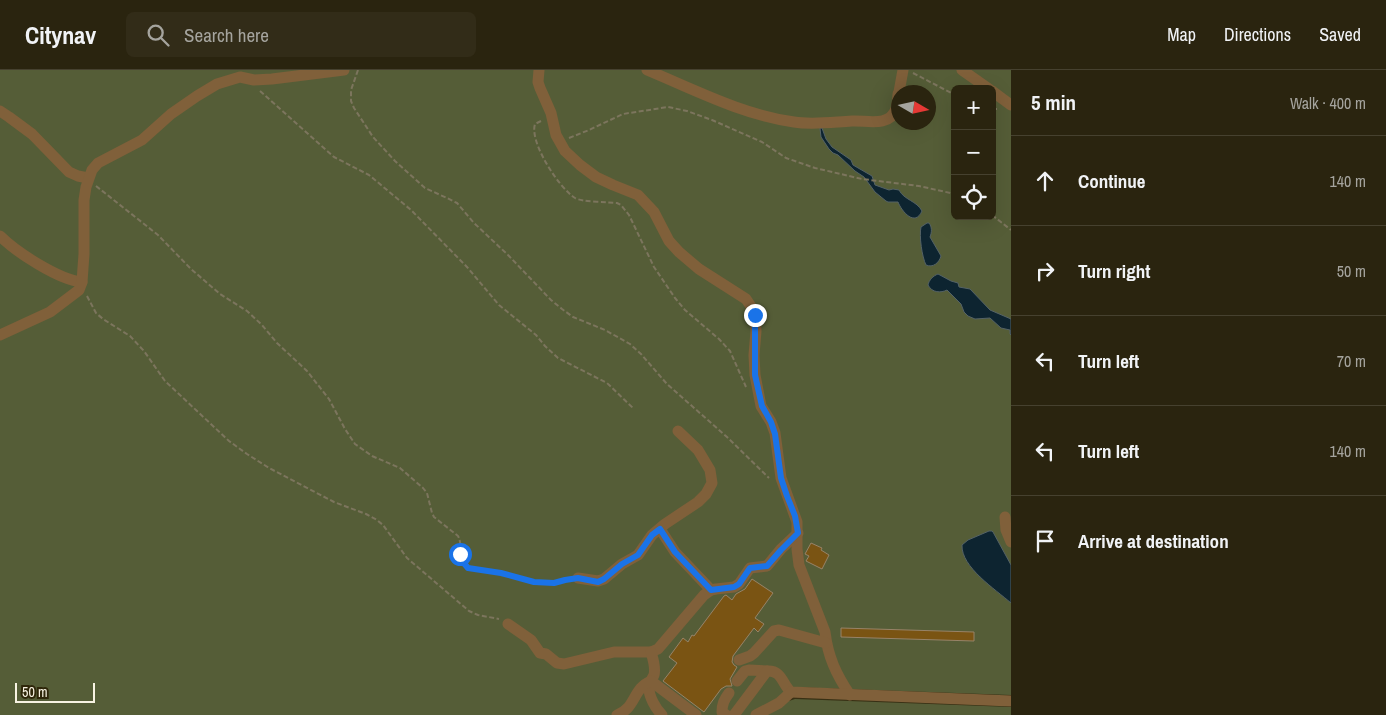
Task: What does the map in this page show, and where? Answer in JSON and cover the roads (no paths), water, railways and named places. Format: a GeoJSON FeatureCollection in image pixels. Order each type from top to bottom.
{"type":"FeatureCollection","features":[{"type":"Feature","properties":{"kind":"street"},"geometry":{"type":"LineString","coordinates":[[0,335],[50,312],[79,290],[82,282],[85,239],[84,200],[88,178],[98,163],[142,140],[171,114],[217,84],[240,77],[254,80],[272,79],[344,70]]}},
{"type":"Feature","properties":{"kind":"street"},"geometry":{"type":"LineString","coordinates":[[539,70],[538,82],[556,135],[565,151],[596,177],[638,195],[654,212],[669,241],[679,252],[699,269],[746,300],[755,315],[754,362],[758,390],[762,406],[775,434],[781,478],[795,516],[798,533],[799,565],[824,632],[834,668],[850,694]]}},
{"type":"Feature","properties":{"kind":"street"},"geometry":{"type":"LineString","coordinates":[[647,70],[717,100],[751,112],[796,123],[881,122],[891,116]]}},
{"type":"Feature","properties":{"kind":"street"},"geometry":{"type":"LineString","coordinates":[[900,85],[903,70]]}},
{"type":"Feature","properties":{"kind":"street"},"geometry":{"type":"LineString","coordinates":[[962,70],[983,85]]}},
{"type":"Feature","properties":{"kind":"street"},"geometry":{"type":"LineString","coordinates":[[996,94],[1011,105]]}},
{"type":"Feature","properties":{"kind":"street"},"geometry":{"type":"LineString","coordinates":[[0,111],[10,116],[32,134],[69,172],[88,178]]}},
{"type":"Feature","properties":{"kind":"street"},"geometry":{"type":"LineString","coordinates":[[0,236],[18,251],[41,265],[66,278],[82,282]]}},
{"type":"Feature","properties":{"kind":"street"},"geometry":{"type":"LineString","coordinates":[[578,578],[598,582],[604,579],[622,564],[638,555],[652,535],[681,512],[698,502],[706,494],[712,483],[710,470],[698,450],[678,431]]}},
{"type":"Feature","properties":{"kind":"street"},"geometry":{"type":"LineString","coordinates":[[1005,517],[1006,530],[1011,542]]}},
{"type":"Feature","properties":{"kind":"street"},"geometry":{"type":"LineString","coordinates":[[660,529],[675,552],[711,590]]}},
{"type":"Feature","properties":{"kind":"street"},"geometry":{"type":"LineString","coordinates":[[508,624],[528,637],[540,653],[546,654],[557,662],[564,664],[614,652],[651,652],[663,645],[704,595],[711,590],[734,587],[739,584],[750,568],[767,566],[798,533]]}},
{"type":"Feature","properties":{"kind":"street"},"geometry":{"type":"LineString","coordinates":[[739,660],[750,656],[774,631],[779,630],[826,643]]}},
{"type":"Feature","properties":{"kind":"street"},"geometry":{"type":"LineString","coordinates":[[651,652],[654,662],[654,674],[649,686],[650,692],[657,710],[662,715]]}},
{"type":"Feature","properties":{"kind":"street"},"geometry":{"type":"LineString","coordinates":[[737,681],[745,671],[772,671],[783,679],[791,692],[1011,701]]}},
{"type":"Feature","properties":{"kind":"street"},"geometry":{"type":"LineString","coordinates":[[734,715],[767,671]]}},
{"type":"Feature","properties":{"kind":"street"},"geometry":{"type":"LineString","coordinates":[[617,715],[630,708],[638,690],[651,680]]}},
{"type":"Feature","properties":{"kind":"street"},"geometry":{"type":"LineString","coordinates":[[651,680],[696,715]]}},
{"type":"Feature","properties":{"kind":"street"},"geometry":{"type":"LineString","coordinates":[[756,715],[779,703],[791,692]]}},
{"type":"Feature","properties":{"kind":"street"},"geometry":{"type":"LineString","coordinates":[[726,715],[722,712],[722,706],[729,693]]}},
{"type":"Feature","properties":{"kind":"water"},"geometry":{"type":"Polygon","coordinates":[[[820,128],[822,128],[826,139],[832,147],[851,160],[853,165],[872,176],[875,185],[889,190],[899,190],[917,205],[922,211],[919,216],[912,218],[902,210],[898,202],[888,202],[875,192],[864,177],[829,149],[821,137],[820,128]]]}},
{"type":"Feature","properties":{"kind":"water"},"geometry":{"type":"Polygon","coordinates":[[[929,223],[931,228],[930,237],[941,256],[937,263],[931,266],[926,265],[923,257],[920,231],[921,227],[929,223]]]}},
{"type":"Feature","properties":{"kind":"water"},"geometry":{"type":"Polygon","coordinates":[[[938,274],[958,283],[959,287],[970,289],[990,310],[1011,319],[1011,335],[1010,330],[1001,328],[990,318],[975,319],[968,316],[961,304],[947,290],[939,292],[932,290],[928,285],[932,278],[938,274]]]}},
{"type":"Feature","properties":{"kind":"water"},"geometry":{"type":"Polygon","coordinates":[[[989,531],[993,532],[1011,565],[1011,603],[980,577],[963,553],[962,545],[968,540],[989,531]]]}}]}
